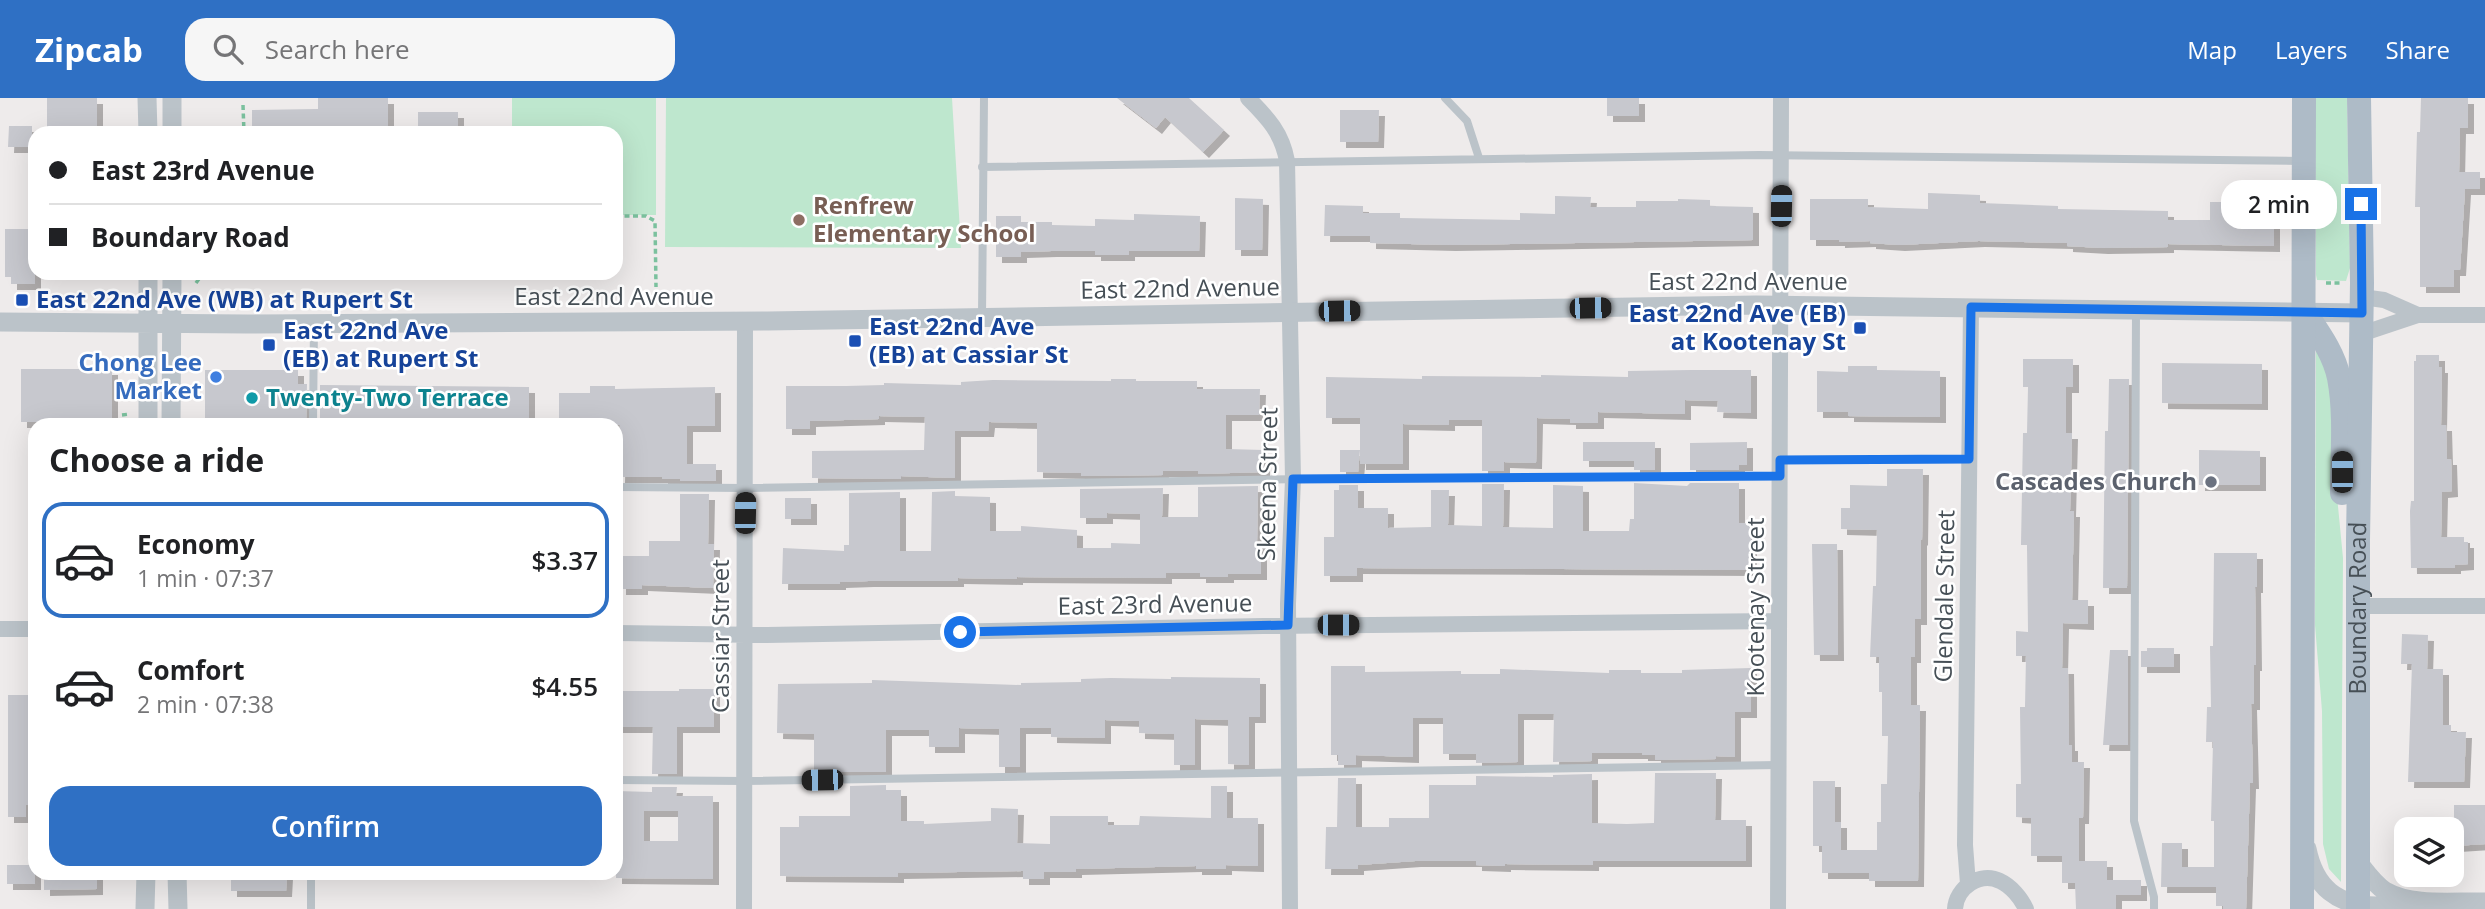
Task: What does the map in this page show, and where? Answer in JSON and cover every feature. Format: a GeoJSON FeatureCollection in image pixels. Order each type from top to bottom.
{"type":"FeatureCollection","features":[{"type":"Feature","properties":{"kind":"main road"},"geometry":{"type":"LineString","coordinates":[[2302,909],[2304,98]]}},
{"type":"Feature","properties":{"kind":"main road","name":"Boundary Road"},"geometry":{"type":"LineString","coordinates":[[2358,907],[2359,98]]}},
{"type":"Feature","properties":{"kind":"main road"},"geometry":{"type":"LineString","coordinates":[[2304,311],[2325,341],[2339,377],[2342,493],[2358,540]]}},
{"type":"Feature","properties":{"kind":"street"},"geometry":{"type":"LineString","coordinates":[[147,98],[148,126]]}},
{"type":"Feature","properties":{"kind":"street"},"geometry":{"type":"LineString","coordinates":[[172,98],[172,126]]}},
{"type":"Feature","properties":{"kind":"street","name":"Skeena Street"},"geometry":{"type":"LineString","coordinates":[[1248,98],[1278,131],[1287,161],[1293,479],[1288,625],[1290,909]]}},
{"type":"Feature","properties":{"kind":"street","name":"Kootenay Street"},"geometry":{"type":"LineString","coordinates":[[1779,909],[1782,98]]}},
{"type":"Feature","properties":{"kind":"street"},"geometry":{"type":"LineString","coordinates":[[148,280],[148,418]]}},
{"type":"Feature","properties":{"kind":"street"},"geometry":{"type":"LineString","coordinates":[[171,418],[172,280]]}},
{"type":"Feature","properties":{"kind":"street"},"geometry":{"type":"LineString","coordinates":[[2358,307],[2384,300],[2418,315]]}},
{"type":"Feature","properties":{"kind":"street","name":"East 22nd Avenue"},"geometry":{"type":"LineString","coordinates":[[0,322],[745,321],[1780,306],[2304,311],[2358,307]]}},
{"type":"Feature","properties":{"kind":"street","name":"Glendale Street"},"geometry":{"type":"LineString","coordinates":[[1968,884],[1965,845],[1971,307]]}},
{"type":"Feature","properties":{"kind":"street"},"geometry":{"type":"LineString","coordinates":[[2358,307],[2418,315],[2485,315]]}},
{"type":"Feature","properties":{"kind":"street","name":"Cassiar Street"},"geometry":{"type":"LineString","coordinates":[[744,909],[745,321]]}},
{"type":"Feature","properties":{"kind":"street"},"geometry":{"type":"LineString","coordinates":[[2358,606],[2485,606]]}},
{"type":"Feature","properties":{"kind":"street","name":"East 23rd Avenue"},"geometry":{"type":"LineString","coordinates":[[623,633],[744,634],[1288,625],[1779,621]]}},
{"type":"Feature","properties":{"kind":"street"},"geometry":{"type":"LineString","coordinates":[[0,629],[28,629]]}},
{"type":"Feature","properties":{"kind":"street"},"geometry":{"type":"LineString","coordinates":[[2302,827],[2315,876],[2339,899],[2358,907],[2401,907],[2419,901]]}},
{"type":"Feature","properties":{"kind":"street"},"geometry":{"type":"LineString","coordinates":[[2358,862],[2384,890],[2419,901],[2485,902]]}},
{"type":"Feature","properties":{"kind":"street"},"geometry":{"type":"LineString","coordinates":[[1955,909],[1960,893],[1968,884],[1979,879],[2001,881],[2020,897],[2025,909]]}},
{"type":"Feature","properties":{"kind":"street"},"geometry":{"type":"LineString","coordinates":[[145,909],[146,880]]}},
{"type":"Feature","properties":{"kind":"street"},"geometry":{"type":"LineString","coordinates":[[177,880],[177,909]]}},
{"type":"Feature","properties":{"kind":"lane"},"geometry":{"type":"LineString","coordinates":[[982,318],[984,98]]}},
{"type":"Feature","properties":{"kind":"lane"},"geometry":{"type":"LineString","coordinates":[[1445,98],[1467,121],[1479,158]]}},
{"type":"Feature","properties":{"kind":"lane"},"geometry":{"type":"LineString","coordinates":[[982,167],[1782,155],[2303,161]]}},
{"type":"Feature","properties":{"kind":"lane"},"geometry":{"type":"LineString","coordinates":[[2136,309],[2134,821],[2154,897],[2154,909]]}},
{"type":"Feature","properties":{"kind":"lane"},"geometry":{"type":"LineString","coordinates":[[313,418],[314,323]]}},
{"type":"Feature","properties":{"kind":"lane"},"geometry":{"type":"LineString","coordinates":[[623,487],[745,488],[1293,479],[1780,468],[1969,459]]}},
{"type":"Feature","properties":{"kind":"lane"},"geometry":{"type":"LineString","coordinates":[[623,780],[744,781],[1779,765]]}},
{"type":"Feature","properties":{"kind":"lane"},"geometry":{"type":"LineString","coordinates":[[311,909],[312,880]]}},
{"type":"Feature","properties":{"kind":"path"},"geometry":{"type":"LineString","coordinates":[[243,105],[244,126]]}},
{"type":"Feature","properties":{"kind":"path"},"geometry":{"type":"LineString","coordinates":[[623,216],[646,216],[655,221],[656,288]]}},
{"type":"Feature","properties":{"kind":"path"},"geometry":{"type":"LineString","coordinates":[[2317,283],[2358,307]]}},
{"type":"Feature","properties":{"kind":"path"},"geometry":{"type":"LineString","coordinates":[[122,415],[130,414]]}},
{"type":"Feature","properties":{"kind":"green space"},"geometry":{"type":"Polygon","coordinates":[[[512,98],[656,98],[656,215],[623,215],[623,126],[512,126],[512,98]]]}},
{"type":"Feature","properties":{"kind":"green space"},"geometry":{"type":"Polygon","coordinates":[[[666,98],[952,98],[961,248],[665,247],[666,98]]]}},
{"type":"Feature","properties":{"kind":"green space"},"geometry":{"type":"Polygon","coordinates":[[[2315,98],[2347,98],[2350,268],[2346,281],[2317,280],[2316,275],[2315,98]]]}},
{"type":"Feature","properties":{"kind":"green space"},"geometry":{"type":"Polygon","coordinates":[[[2316,349],[2330,376],[2343,558],[2341,882],[2329,869],[2323,844],[2322,711],[2315,625],[2316,349]]]}},
{"type":"Feature","properties":{"kind":"building"},"geometry":{"type":"Polygon","coordinates":[[[47,98],[97,98],[97,126],[47,126],[47,98]]]}},
{"type":"Feature","properties":{"kind":"building"},"geometry":{"type":"Polygon","coordinates":[[[318,98],[388,98],[388,126],[252,126],[252,110],[318,109],[318,98]]]}},
{"type":"Feature","properties":{"kind":"building"},"geometry":{"type":"Polygon","coordinates":[[[1117,98],[1189,98],[1224,130],[1203,152],[1165,117],[1156,128],[1117,98]]]}},
{"type":"Feature","properties":{"kind":"building"},"geometry":{"type":"Polygon","coordinates":[[[1607,98],[1639,98],[1639,116],[1607,116],[1607,98]]]}},
{"type":"Feature","properties":{"kind":"building"},"geometry":{"type":"Polygon","coordinates":[[[2421,98],[2468,98],[2468,128],[2460,128],[2459,172],[2480,172],[2480,189],[2465,189],[2460,270],[2454,270],[2454,287],[2420,287],[2420,207],[2415,207],[2417,132],[2420,132],[2421,98]]]}},
{"type":"Feature","properties":{"kind":"building"},"geometry":{"type":"Polygon","coordinates":[[[1340,110],[1379,110],[1378,142],[1340,142],[1340,110]]]}},
{"type":"Feature","properties":{"kind":"building"},"geometry":{"type":"Polygon","coordinates":[[[418,112],[458,112],[458,126],[418,126],[418,112]]]}},
{"type":"Feature","properties":{"kind":"building"},"geometry":{"type":"Polygon","coordinates":[[[9,126],[28,126],[28,147],[8,147],[9,126]]]}},
{"type":"Feature","properties":{"kind":"building"},"geometry":{"type":"Polygon","coordinates":[[[1928,193],[1980,195],[1980,203],[2058,206],[2058,209],[2168,211],[2168,220],[2210,220],[2210,202],[2240,202],[2240,208],[2274,208],[2274,246],[2168,244],[2168,247],[2102,248],[2067,246],[2067,243],[1979,241],[1899,245],[1870,241],[1810,240],[1810,199],[1868,199],[1868,207],[1928,209],[1928,193]]]}},
{"type":"Feature","properties":{"kind":"building"},"geometry":{"type":"Polygon","coordinates":[[[1555,196],[1591,197],[1590,207],[1636,207],[1636,201],[1678,199],[1710,200],[1710,206],[1753,207],[1753,240],[1450,245],[1370,243],[1370,236],[1324,236],[1325,205],[1363,206],[1363,213],[1400,213],[1400,218],[1520,220],[1520,213],[1555,214],[1555,196]]]}},
{"type":"Feature","properties":{"kind":"building"},"geometry":{"type":"Polygon","coordinates":[[[1235,198],[1263,199],[1262,250],[1235,250],[1235,198]]]}},
{"type":"Feature","properties":{"kind":"building"},"geometry":{"type":"Polygon","coordinates":[[[1134,214],[1200,216],[1199,251],[1129,251],[1129,255],[1095,255],[1095,251],[1051,251],[1021,252],[1021,257],[996,257],[996,216],[1021,216],[1021,222],[1095,226],[1095,219],[1134,220],[1134,214]]]}},
{"type":"Feature","properties":{"kind":"building"},"geometry":{"type":"Polygon","coordinates":[[[5,229],[28,229],[28,280],[35,280],[35,284],[11,284],[11,277],[5,277],[5,229]]]}},
{"type":"Feature","properties":{"kind":"building"},"geometry":{"type":"Polygon","coordinates":[[[2416,355],[2439,355],[2439,367],[2442,367],[2441,425],[2446,425],[2452,491],[2442,492],[2441,537],[2464,537],[2464,542],[2468,542],[2468,564],[2455,565],[2455,568],[2411,568],[2410,511],[2411,501],[2414,501],[2416,355]]]}},
{"type":"Feature","properties":{"kind":"building"},"geometry":{"type":"Polygon","coordinates":[[[2023,359],[2073,359],[2073,387],[2066,387],[2066,433],[2072,433],[2072,600],[2088,600],[2088,624],[2063,623],[2062,668],[2068,668],[2069,745],[2072,745],[2072,762],[2084,762],[2083,818],[2079,818],[2079,861],[2107,861],[2107,880],[2141,880],[2141,895],[2116,895],[2116,909],[2076,909],[2075,883],[2062,883],[2062,856],[2031,856],[2031,818],[2016,817],[2016,784],[2021,784],[2020,707],[2025,707],[2026,656],[2016,656],[2016,631],[2028,632],[2027,545],[2021,545],[2023,433],[2027,433],[2028,387],[2023,387],[2023,359]]]}},
{"type":"Feature","properties":{"kind":"building"},"geometry":{"type":"Polygon","coordinates":[[[2162,363],[2262,364],[2262,404],[2162,403],[2162,363]]]}},
{"type":"Feature","properties":{"kind":"building"},"geometry":{"type":"Polygon","coordinates":[[[1848,366],[1877,366],[1877,370],[1940,371],[1940,417],[1848,416],[1848,412],[1817,412],[1817,371],[1848,372],[1848,366]]]}},
{"type":"Feature","properties":{"kind":"building"},"geometry":{"type":"Polygon","coordinates":[[[21,369],[112,369],[112,418],[28,418],[28,422],[21,422],[21,369]]]}},
{"type":"Feature","properties":{"kind":"building","name":"Twenty-Two Terrace"},"geometry":{"type":"Polygon","coordinates":[[[205,370],[298,370],[298,384],[307,384],[306,418],[205,418],[205,370]]]}},
{"type":"Feature","properties":{"kind":"building"},"geometry":{"type":"Polygon","coordinates":[[[1751,370],[1751,413],[1717,412],[1718,401],[1685,400],[1685,414],[1598,412],[1598,423],[1570,423],[1570,419],[1537,418],[1536,463],[1504,462],[1504,471],[1482,471],[1482,420],[1449,420],[1449,425],[1403,424],[1403,464],[1360,464],[1360,418],[1326,418],[1326,377],[1628,377],[1628,371],[1751,370]]]}},
{"type":"Feature","properties":{"kind":"building"},"geometry":{"type":"Polygon","coordinates":[[[2109,379],[2129,379],[2127,588],[2103,588],[2105,431],[2108,431],[2109,379]]]}},
{"type":"Feature","properties":{"kind":"building"},"geometry":{"type":"Polygon","coordinates":[[[993,380],[1197,381],[1197,389],[1260,389],[1259,415],[1226,415],[1226,449],[1264,450],[1264,472],[1198,474],[1198,471],[1163,471],[1163,475],[1081,476],[1081,473],[1037,472],[1037,423],[989,422],[988,431],[955,431],[955,478],[812,478],[812,451],[924,450],[925,417],[879,416],[879,419],[810,421],[810,429],[786,429],[786,386],[884,383],[961,385],[961,382],[993,380]]]}},
{"type":"Feature","properties":{"kind":"building"},"geometry":{"type":"Polygon","coordinates":[[[320,385],[529,387],[529,418],[320,418],[320,385]]]}},
{"type":"Feature","properties":{"kind":"building"},"geometry":{"type":"Polygon","coordinates":[[[590,386],[615,386],[615,389],[715,387],[715,426],[687,426],[687,464],[716,464],[716,481],[623,477],[623,418],[559,418],[559,393],[590,393],[590,386]]]}},
{"type":"Feature","properties":{"kind":"building"},"geometry":{"type":"Polygon","coordinates":[[[1583,442],[1655,442],[1655,470],[1634,470],[1634,461],[1583,461],[1583,442]]]}},
{"type":"Feature","properties":{"kind":"building"},"geometry":{"type":"Polygon","coordinates":[[[1747,442],[1747,465],[1739,465],[1739,470],[1690,470],[1690,443],[1747,442]]]}},
{"type":"Feature","properties":{"kind":"building"},"geometry":{"type":"Polygon","coordinates":[[[1340,450],[1360,450],[1358,472],[1340,472],[1340,450]]]}},
{"type":"Feature","properties":{"kind":"building"},"geometry":{"type":"Polygon","coordinates":[[[2199,450],[2260,451],[2260,485],[2199,485],[2199,450]]]}},
{"type":"Feature","properties":{"kind":"building"},"geometry":{"type":"Polygon","coordinates":[[[1887,469],[1923,469],[1921,619],[1915,619],[1915,657],[1911,657],[1911,705],[1920,705],[1918,881],[1869,881],[1869,873],[1822,873],[1822,846],[1813,846],[1813,781],[1835,781],[1835,822],[1841,822],[1841,850],[1877,850],[1877,822],[1881,822],[1881,784],[1887,784],[1888,736],[1882,736],[1879,657],[1870,657],[1877,530],[1841,529],[1841,508],[1850,508],[1850,485],[1887,486],[1887,469]]]}},
{"type":"Feature","properties":{"kind":"building"},"geometry":{"type":"Polygon","coordinates":[[[1634,483],[1687,486],[1690,483],[1739,483],[1739,523],[1751,523],[1751,570],[1357,568],[1357,576],[1324,576],[1324,537],[1334,537],[1334,490],[1339,490],[1339,485],[1358,485],[1358,508],[1388,508],[1388,528],[1431,527],[1431,490],[1449,490],[1448,525],[1482,526],[1482,484],[1504,484],[1503,527],[1553,528],[1553,485],[1583,486],[1583,531],[1629,531],[1630,519],[1634,519],[1634,483]]]}},
{"type":"Feature","properties":{"kind":"building"},"geometry":{"type":"Polygon","coordinates":[[[1258,486],[1257,542],[1261,542],[1261,574],[1200,577],[1200,573],[1166,573],[1166,578],[1017,577],[958,578],[958,581],[782,584],[783,548],[844,551],[844,545],[849,545],[849,493],[900,492],[900,551],[931,551],[932,492],[955,491],[955,496],[990,497],[990,531],[1021,531],[1021,526],[1077,530],[1077,548],[1111,548],[1111,543],[1140,544],[1140,514],[1107,513],[1107,518],[1080,518],[1080,489],[1163,488],[1162,517],[1198,517],[1198,487],[1258,486]]]}},
{"type":"Feature","properties":{"kind":"building"},"geometry":{"type":"Polygon","coordinates":[[[680,494],[709,494],[708,544],[714,544],[713,588],[642,585],[642,589],[623,589],[623,556],[649,556],[649,541],[680,541],[680,494]]]}},
{"type":"Feature","properties":{"kind":"building"},"geometry":{"type":"Polygon","coordinates":[[[785,498],[811,498],[811,519],[785,519],[785,498]]]}},
{"type":"Feature","properties":{"kind":"building"},"geometry":{"type":"Polygon","coordinates":[[[1812,544],[1837,544],[1838,655],[1814,655],[1812,544]]]}},
{"type":"Feature","properties":{"kind":"building"},"geometry":{"type":"Polygon","coordinates":[[[2214,553],[2257,553],[2256,665],[2254,704],[2251,704],[2253,783],[2250,783],[2246,909],[2223,909],[2223,906],[2216,906],[2216,887],[2161,887],[2162,843],[2182,843],[2182,867],[2214,867],[2214,821],[2211,821],[2213,742],[2206,742],[2207,707],[2211,707],[2210,646],[2213,646],[2214,553]]]}},
{"type":"Feature","properties":{"kind":"building"},"geometry":{"type":"Polygon","coordinates":[[[2402,634],[2428,635],[2427,669],[2443,669],[2443,725],[2451,725],[2451,732],[2466,732],[2464,782],[2408,782],[2412,664],[2401,664],[2402,634]]]}},
{"type":"Feature","properties":{"kind":"building"},"geometry":{"type":"Polygon","coordinates":[[[2147,648],[2174,648],[2174,667],[2141,667],[2141,651],[2147,651],[2147,648]]]}},
{"type":"Feature","properties":{"kind":"building"},"geometry":{"type":"Polygon","coordinates":[[[2110,650],[2128,650],[2128,745],[2103,745],[2110,650]]]}},
{"type":"Feature","properties":{"kind":"building"},"geometry":{"type":"Polygon","coordinates":[[[1331,666],[1365,666],[1365,672],[1461,671],[1461,674],[1500,674],[1500,669],[1682,673],[1682,670],[1751,668],[1751,712],[1735,712],[1735,757],[1655,760],[1655,755],[1642,753],[1592,753],[1592,761],[1553,762],[1554,714],[1518,714],[1518,762],[1476,763],[1476,754],[1443,754],[1443,718],[1413,718],[1413,757],[1356,755],[1356,765],[1338,765],[1338,755],[1331,755],[1331,666]]]}},
{"type":"Feature","properties":{"kind":"building"},"geometry":{"type":"Polygon","coordinates":[[[1260,678],[1260,717],[1249,717],[1249,765],[1228,764],[1228,720],[1195,719],[1195,765],[1174,765],[1174,734],[1139,733],[1139,721],[1105,720],[1105,738],[1051,737],[1051,728],[1020,728],[1020,767],[999,767],[999,729],[959,728],[959,747],[929,747],[929,730],[886,730],[886,772],[814,772],[814,734],[777,733],[778,684],[872,683],[872,680],[1021,685],[1081,682],[1081,679],[1260,678]]]}},
{"type":"Feature","properties":{"kind":"building"},"geometry":{"type":"Polygon","coordinates":[[[714,689],[714,727],[677,727],[677,774],[652,774],[653,727],[623,727],[623,691],[714,689]]]}},
{"type":"Feature","properties":{"kind":"building"},"geometry":{"type":"Polygon","coordinates":[[[8,695],[28,695],[28,805],[26,817],[8,817],[8,695]]]}},
{"type":"Feature","properties":{"kind":"building"},"geometry":{"type":"Polygon","coordinates":[[[1655,773],[1716,773],[1715,820],[1746,820],[1746,861],[1593,861],[1593,865],[1505,866],[1476,865],[1476,861],[1415,861],[1358,865],[1358,869],[1325,869],[1326,827],[1337,827],[1338,778],[1356,778],[1356,827],[1389,827],[1389,818],[1429,818],[1429,785],[1476,785],[1476,776],[1553,777],[1592,774],[1592,823],[1627,824],[1654,823],[1655,773]]]}},
{"type":"Feature","properties":{"kind":"building"},"geometry":{"type":"Polygon","coordinates":[[[886,785],[886,790],[901,790],[901,821],[924,821],[924,824],[991,821],[991,808],[1018,809],[1017,843],[1050,844],[1050,816],[1108,816],[1108,825],[1139,825],[1140,816],[1211,818],[1211,786],[1227,786],[1227,818],[1258,818],[1258,866],[1226,865],[1226,869],[1196,869],[1196,866],[1076,869],[1076,872],[1044,872],[1044,879],[1023,879],[1023,871],[898,873],[898,877],[780,876],[780,827],[799,827],[799,816],[850,816],[850,786],[886,785]]]}},
{"type":"Feature","properties":{"kind":"building"},"geometry":{"type":"Polygon","coordinates":[[[652,787],[677,787],[676,796],[713,796],[713,879],[623,878],[623,791],[652,792],[652,787]],[[644,811],[644,841],[678,841],[678,811],[644,811]]]}},
{"type":"Feature","properties":{"kind":"building"},"geometry":{"type":"Polygon","coordinates":[[[2454,805],[2485,805],[2485,844],[2464,845],[2464,817],[2454,817],[2454,805]]]}},
{"type":"Feature","properties":{"kind":"building"},"geometry":{"type":"Polygon","coordinates":[[[7,865],[28,865],[28,880],[35,880],[35,884],[7,884],[7,865]]]}},
{"type":"Feature","properties":{"kind":"building"},"geometry":{"type":"Polygon","coordinates":[[[44,880],[97,880],[97,889],[44,890],[44,880]]]}},
{"type":"Feature","properties":{"kind":"building"},"geometry":{"type":"Polygon","coordinates":[[[231,880],[287,880],[286,891],[231,891],[231,880]]]}},
{"type":"Feature","properties":{"kind":"place","name":"Renfrew Elementary School"},"geometry":{"type":"Point","coordinates":[799,220]}},
{"type":"Feature","properties":{"kind":"place","name":"East 22nd Ave (WB) at Rupert St"},"geometry":{"type":"Point","coordinates":[22,300]}},
{"type":"Feature","properties":{"kind":"place","name":"East 22nd Ave (EB) at Kootenay St"},"geometry":{"type":"Point","coordinates":[1860,328]}},
{"type":"Feature","properties":{"kind":"place","name":"East 22nd Ave (EB) at Cassiar St"},"geometry":{"type":"Point","coordinates":[855,341]}},
{"type":"Feature","properties":{"kind":"place","name":"East 22nd Ave (EB) at Rupert St"},"geometry":{"type":"Point","coordinates":[269,345]}},
{"type":"Feature","properties":{"kind":"place","name":"Chong Lee Market"},"geometry":{"type":"Point","coordinates":[216,377]}},
{"type":"Feature","properties":{"kind":"place","name":"Twenty-Two Terrace"},"geometry":{"type":"Point","coordinates":[252,398]}},
{"type":"Feature","properties":{"kind":"place","name":"Cascades Church"},"geometry":{"type":"Point","coordinates":[2211,482]}},
{"type":"Feature","properties":{"kind":"route"},"geometry":{"type":"LineString","coordinates":[[960,632],[1288,625],[1293,479],[1780,476],[1780,460],[1969,459],[1971,307],[2362,313],[2361,204]]}}]}
